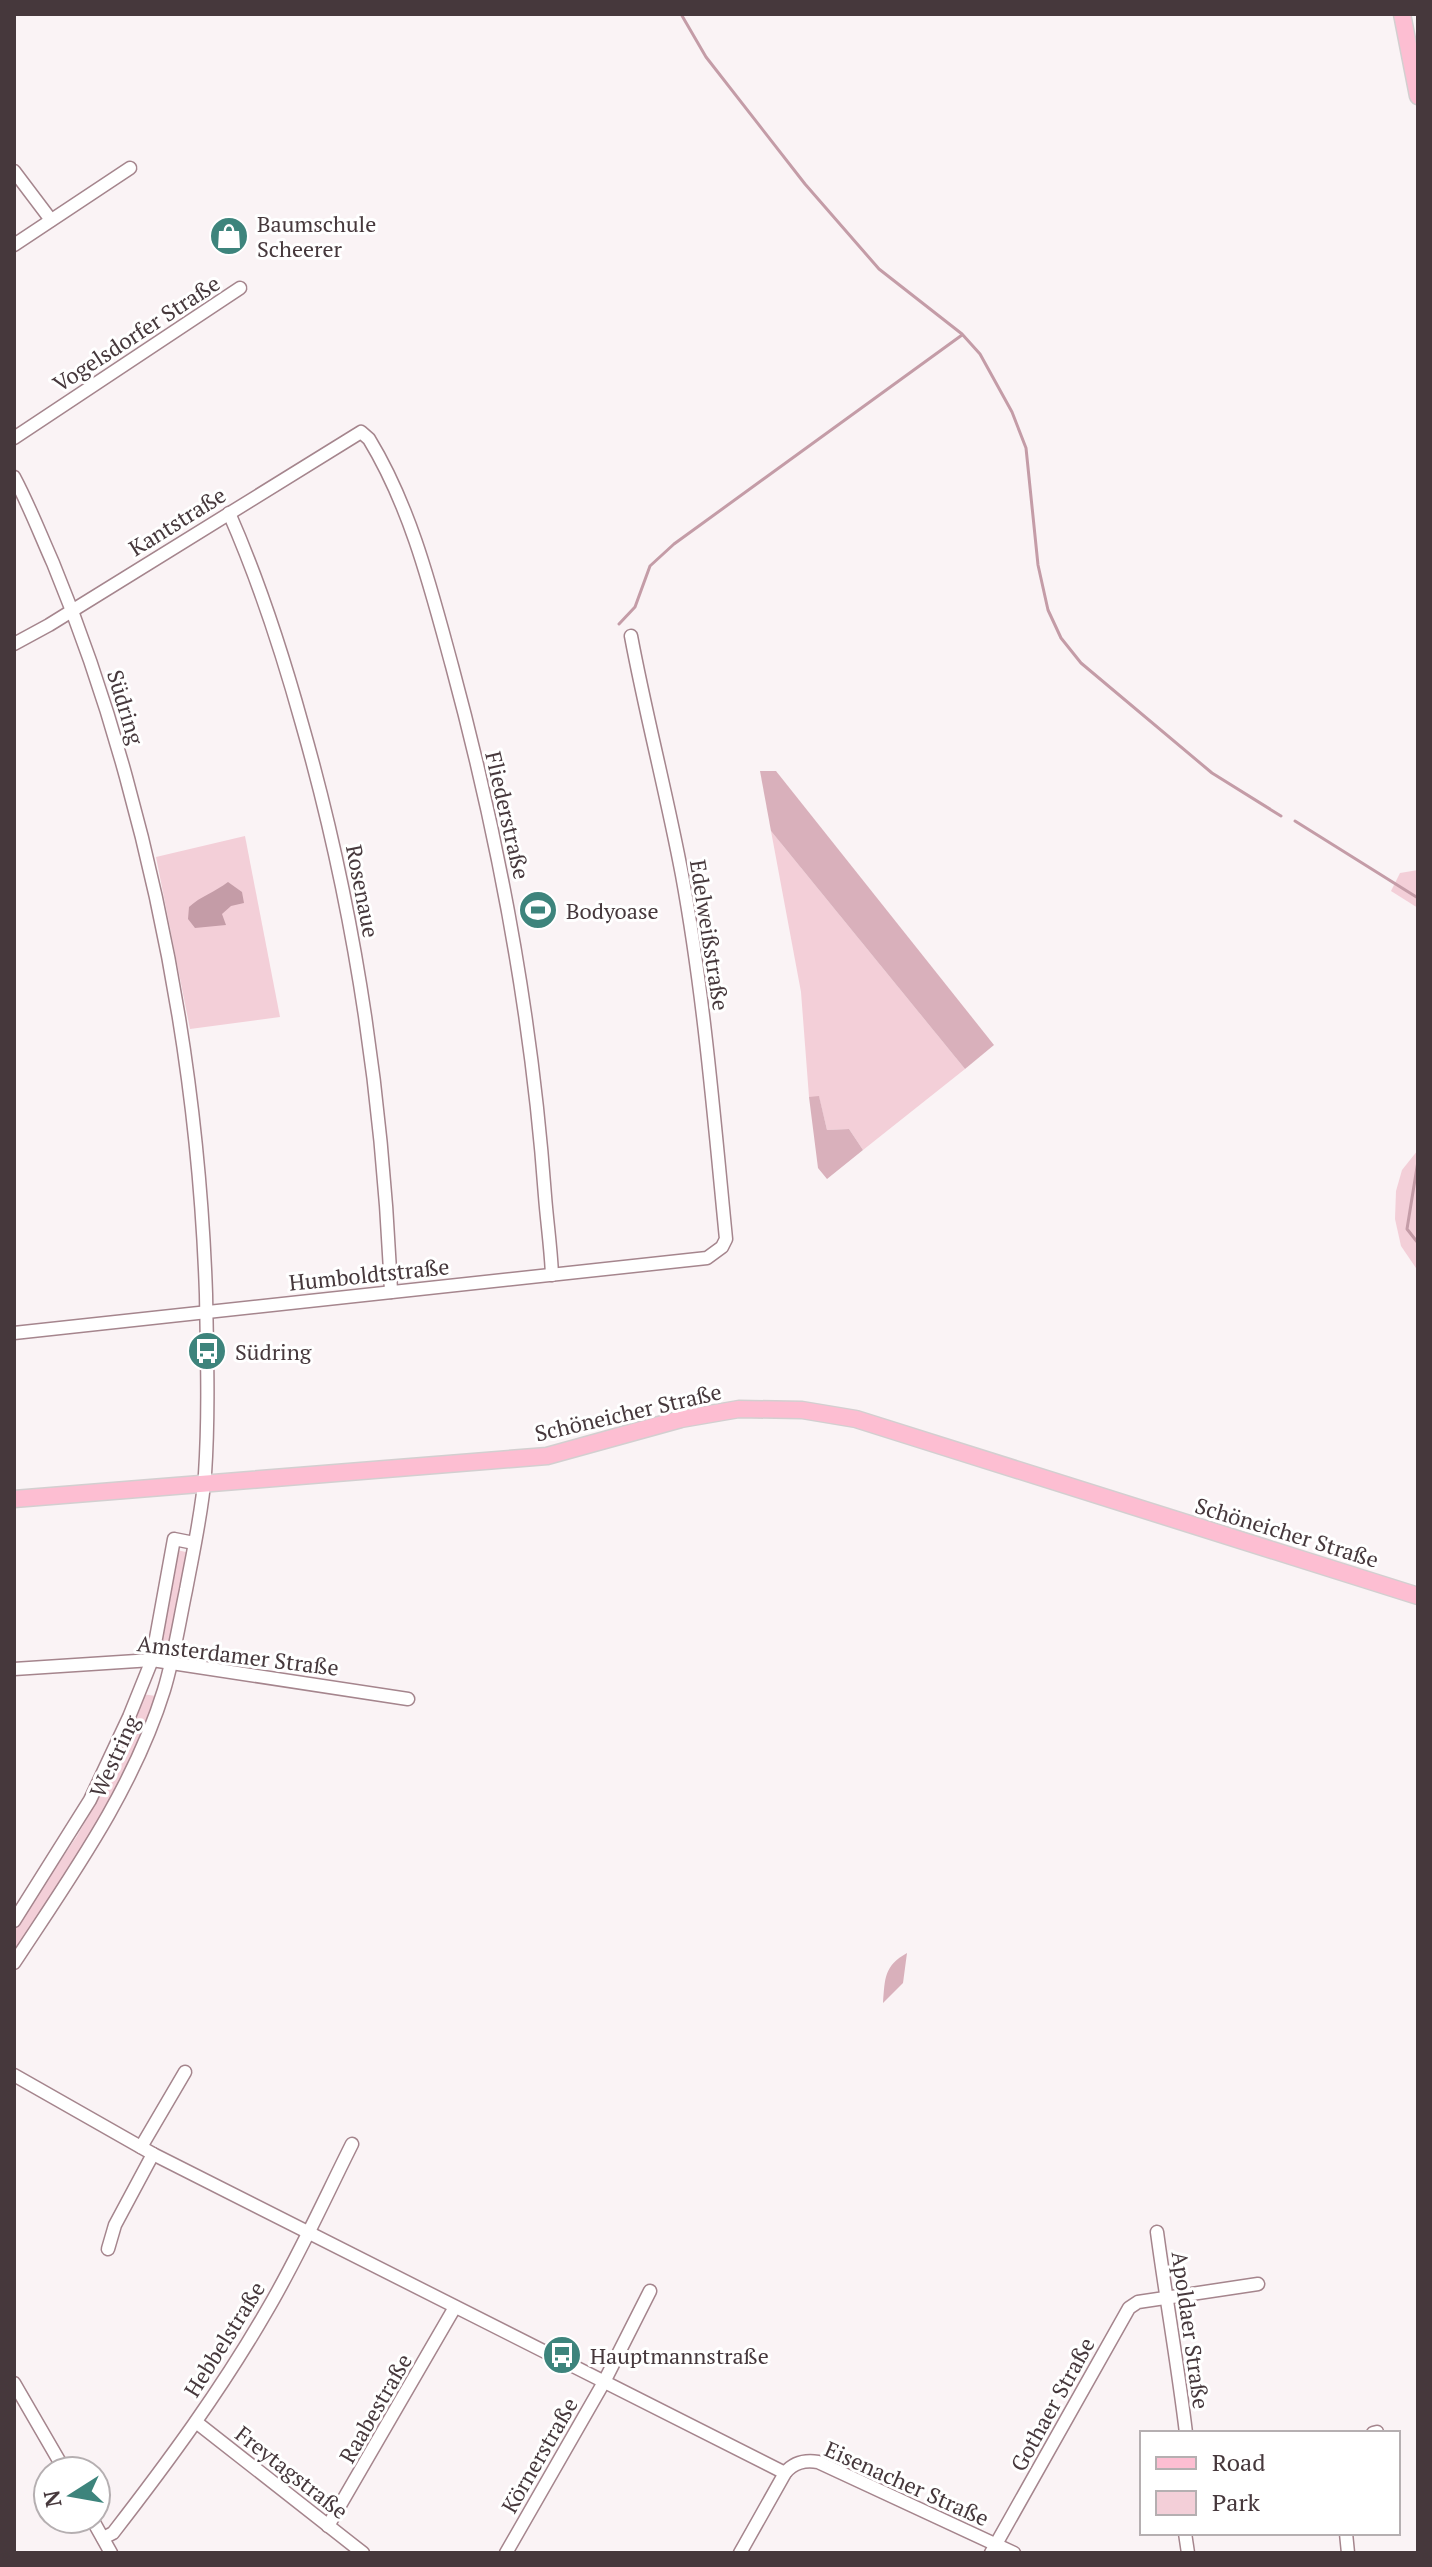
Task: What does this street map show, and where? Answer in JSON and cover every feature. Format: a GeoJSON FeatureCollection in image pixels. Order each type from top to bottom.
{"type":"FeatureCollection","features":[{"type":"Feature","properties":{"kind":"main road"},"geometry":{"type":"LineString","coordinates":[[1402,14],[1418,96]]}},
{"type":"Feature","properties":{"kind":"main road","name":"Schöneicher Straße"},"geometry":{"type":"LineString","coordinates":[[14,1499],[547,1456],[705,1414],[756,1408],[802,1410],[856,1419],[1418,1596]]}},
{"type":"Feature","properties":{"kind":"street"},"geometry":{"type":"LineString","coordinates":[[14,245],[130,168]]}},
{"type":"Feature","properties":{"kind":"street"},"geometry":{"type":"LineString","coordinates":[[14,171],[51,220]]}},
{"type":"Feature","properties":{"kind":"street","name":"Vogelsdorfer Straße"},"geometry":{"type":"LineString","coordinates":[[14,438],[240,288]]}},
{"type":"Feature","properties":{"kind":"street","name":"Kantstraße"},"geometry":{"type":"LineString","coordinates":[[14,644],[361,432]]}},
{"type":"Feature","properties":{"kind":"street","name":"Fliederstraße"},"geometry":{"type":"LineString","coordinates":[[361,432],[369,439],[390,477],[414,539],[447,649],[481,786],[513,934],[533,1068],[552,1275]]}},
{"type":"Feature","properties":{"kind":"street","name":"Südring"},"geometry":{"type":"LineString","coordinates":[[14,477],[72,611],[101,689],[141,831],[172,971],[183,1035],[204,1218],[207,1313],[204,1484]]}},
{"type":"Feature","properties":{"kind":"street","name":"Rosenaue"},"geometry":{"type":"LineString","coordinates":[[229,513],[254,569],[290,681],[314,767],[351,928],[369,1044],[391,1292]]}},
{"type":"Feature","properties":{"kind":"street","name":"Edelweißstraße"},"geometry":{"type":"LineString","coordinates":[[631,636],[682,875],[696,963],[711,1077],[725,1244]]}},
{"type":"Feature","properties":{"kind":"street","name":"Humboldtstraße"},"geometry":{"type":"LineString","coordinates":[[14,1333],[707,1258],[725,1244]]}},
{"type":"Feature","properties":{"kind":"street","name":"Westring"},"geometry":{"type":"LineString","coordinates":[[14,1963],[107,1821],[154,1718],[171,1662],[204,1484]]}},
{"type":"Feature","properties":{"kind":"street","name":"Westring"},"geometry":{"type":"LineString","coordinates":[[14,1921],[69,1836],[96,1788],[129,1717],[152,1660],[174,1539],[194,1543]]}},
{"type":"Feature","properties":{"kind":"street","name":"Amsterdamer Straße"},"geometry":{"type":"LineString","coordinates":[[14,1669],[152,1660],[408,1699]]}},
{"type":"Feature","properties":{"kind":"street"},"geometry":{"type":"LineString","coordinates":[[141,2147],[185,2072]]}},
{"type":"Feature","properties":{"kind":"street"},"geometry":{"type":"LineString","coordinates":[[14,2075],[153,2154],[785,2473],[740,2553]]}},
{"type":"Feature","properties":{"kind":"street","name":"Hebbelstraße"},"geometry":{"type":"LineString","coordinates":[[103,2538],[113,2533],[196,2422],[266,2313],[352,2144]]}},
{"type":"Feature","properties":{"kind":"street"},"geometry":{"type":"LineString","coordinates":[[108,2249],[115,2225],[153,2154]]}},
{"type":"Feature","properties":{"kind":"street","name":"Apoldaer Straße"},"geometry":{"type":"LineString","coordinates":[[1157,2232],[1186,2431]]}},
{"type":"Feature","properties":{"kind":"street","name":"Gothaer Straße"},"geometry":{"type":"LineString","coordinates":[[994,2549],[1129,2308],[1138,2302],[1258,2284]]}},
{"type":"Feature","properties":{"kind":"street","name":"Körnerstraße"},"geometry":{"type":"LineString","coordinates":[[506,2553],[604,2382],[650,2291]]}},
{"type":"Feature","properties":{"kind":"street","name":"Raabestraße"},"geometry":{"type":"LineString","coordinates":[[328,2526],[455,2307]]}},
{"type":"Feature","properties":{"kind":"street"},"geometry":{"type":"LineString","coordinates":[[14,2383],[19,2403],[54,2455]]}},
{"type":"Feature","properties":{"kind":"street","name":"Freytagstraße"},"geometry":{"type":"LineString","coordinates":[[196,2422],[363,2553]]}},
{"type":"Feature","properties":{"kind":"street","name":"Eisenacher Straße"},"geometry":{"type":"LineString","coordinates":[[785,2473],[799,2463],[808,2460],[818,2462],[994,2549],[1014,2553]]}},
{"type":"Feature","properties":{"kind":"street"},"geometry":{"type":"LineString","coordinates":[[101,2535],[111,2553]]}},
{"type":"Feature","properties":{"kind":"green space"},"geometry":{"type":"Polygon","coordinates":[[[771,831],[965,1069],[863,1150],[849,1129],[827,1130],[819,1097],[809,1097],[801,992],[771,831]]]}},
{"type":"Feature","properties":{"kind":"green space"},"geometry":{"type":"Polygon","coordinates":[[[245,836],[280,1017],[190,1029],[156,857],[245,836]]]}},
{"type":"Feature","properties":{"kind":"green space"},"geometry":{"type":"Polygon","coordinates":[[[1418,870],[1418,908],[1391,891],[1400,873],[1418,870]]]}},
{"type":"Feature","properties":{"kind":"green space"},"geometry":{"type":"Polygon","coordinates":[[[1418,1150],[1418,1271],[1401,1246],[1395,1219],[1396,1191],[1402,1170],[1418,1150]]]}},
{"type":"Feature","properties":{"kind":"green space"},"geometry":{"type":"Polygon","coordinates":[[[177,1550],[190,1553],[167,1656],[159,1650],[177,1550]]]}},
{"type":"Feature","properties":{"kind":"green space"},"geometry":{"type":"Polygon","coordinates":[[[142,1694],[156,1696],[118,1793],[14,1954],[14,1929],[77,1836],[111,1776],[142,1694]]]}},
{"type":"Feature","properties":{"kind":"shaded area"},"geometry":{"type":"Polygon","coordinates":[[[760,771],[776,771],[994,1045],[965,1069],[771,831],[760,771]]]}},
{"type":"Feature","properties":{"kind":"shaded area"},"geometry":{"type":"Polygon","coordinates":[[[228,882],[242,892],[244,903],[231,906],[222,914],[226,925],[195,928],[188,919],[189,907],[228,882]]]}},
{"type":"Feature","properties":{"kind":"shaded area"},"geometry":{"type":"Polygon","coordinates":[[[819,1096],[827,1130],[849,1129],[863,1150],[827,1179],[818,1168],[809,1097],[819,1096]]]}},
{"type":"Feature","properties":{"kind":"shaded area"},"geometry":{"type":"Polygon","coordinates":[[[907,1953],[903,1983],[883,2003],[887,1974],[894,1963],[907,1953]]]}},
{"type":"Feature","properties":{"kind":"waterway"},"geometry":{"type":"LineString","coordinates":[[681,14],[706,57],[805,184],[879,269],[962,334],[980,354],[1012,412],[1026,448],[1038,565],[1048,610],[1061,638],[1081,663],[1212,773],[1281,816]]}},
{"type":"Feature","properties":{"kind":"waterway"},"geometry":{"type":"LineString","coordinates":[[619,624],[635,607],[650,566],[674,544],[962,335]]}},
{"type":"Feature","properties":{"kind":"waterway"},"geometry":{"type":"LineString","coordinates":[[1295,821],[1418,898]]}},
{"type":"Feature","properties":{"kind":"waterway"},"geometry":{"type":"LineString","coordinates":[[1418,1161],[1407,1229],[1418,1243]]}},
{"type":"Feature","properties":{"kind":"place","name":"Baumschule Scheerer"},"geometry":{"type":"Point","coordinates":[229,236]}},
{"type":"Feature","properties":{"kind":"place","name":"Bodyoase"},"geometry":{"type":"Point","coordinates":[538,910]}},
{"type":"Feature","properties":{"kind":"place","name":"Südring"},"geometry":{"type":"Point","coordinates":[207,1351]}},
{"type":"Feature","properties":{"kind":"place","name":"Hauptmannstraße"},"geometry":{"type":"Point","coordinates":[562,2355]}}]}
